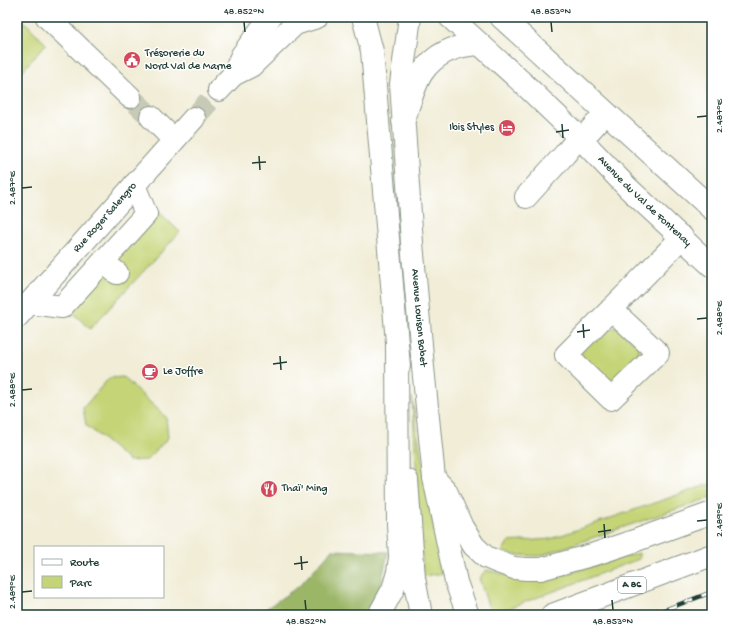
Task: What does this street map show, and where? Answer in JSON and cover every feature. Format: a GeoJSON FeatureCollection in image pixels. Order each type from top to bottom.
{"type":"FeatureCollection","features":[{"type":"Feature","properties":{"kind":"main road"},"geometry":{"type":"LineString","coordinates":[[47,17],[130,97]]}},
{"type":"Feature","properties":{"kind":"main road"},"geometry":{"type":"LineString","coordinates":[[270,17],[242,55],[226,82],[251,66],[295,24],[314,18]]}},
{"type":"Feature","properties":{"kind":"main road","name":"Avenue Louison Bobet"},"geometry":{"type":"LineString","coordinates":[[363,17],[372,51],[398,346],[414,578],[420,615]]}},
{"type":"Feature","properties":{"kind":"main road","name":"Avenue Louison Bobet"},"geometry":{"type":"LineString","coordinates":[[410,17],[401,84],[423,367],[434,478],[456,582],[468,615]]}},
{"type":"Feature","properties":{"kind":"main road","name":"Avenue du Val de Fontenay"},"geometry":{"type":"LineString","coordinates":[[450,17],[526,85],[628,188],[712,266]]}},
{"type":"Feature","properties":{"kind":"main road"},"geometry":{"type":"LineString","coordinates":[[501,17],[712,209]]}},
{"type":"Feature","properties":{"kind":"main road"},"geometry":{"type":"LineString","coordinates":[[403,122],[421,74],[429,64],[436,57],[456,47],[480,44]]}},
{"type":"Feature","properties":{"kind":"main road"},"geometry":{"type":"LineString","coordinates":[[526,197],[579,137],[582,138],[585,136],[601,118],[601,108]]}},
{"type":"Feature","properties":{"kind":"main road"},"geometry":{"type":"LineString","coordinates":[[151,117],[174,140]]}},
{"type":"Feature","properties":{"kind":"main road","name":"Rue Roger Salengro"},"geometry":{"type":"LineString","coordinates":[[23,310],[194,118]]}},
{"type":"Feature","properties":{"kind":"main road"},"geometry":{"type":"LineString","coordinates":[[23,310],[62,306],[110,267],[146,214],[134,185]]}},
{"type":"Feature","properties":{"kind":"main road"},"geometry":{"type":"LineString","coordinates":[[611,309],[682,237]]}},
{"type":"Feature","properties":{"kind":"main road"},"geometry":{"type":"LineString","coordinates":[[379,615],[393,589],[398,572],[400,557],[398,516],[398,346]]}},
{"type":"Feature","properties":{"kind":"main road"},"geometry":{"type":"LineString","coordinates":[[434,478],[446,491],[462,527],[474,546],[486,557],[514,568],[541,568],[595,554],[712,513]]}},
{"type":"Feature","properties":{"kind":"main road","name":"A 86"},"geometry":{"type":"LineString","coordinates":[[552,615],[712,555]]}},
{"type":"Feature","properties":{"kind":"green space"},"geometry":{"type":"Polygon","coordinates":[[[17,17],[20,17],[46,44],[17,77],[17,17]]]}},
{"type":"Feature","properties":{"kind":"green space"},"geometry":{"type":"Polygon","coordinates":[[[159,212],[180,232],[90,329],[69,309],[159,212]]]}},
{"type":"Feature","properties":{"kind":"green space"},"geometry":{"type":"Polygon","coordinates":[[[600,328],[618,328],[639,347],[640,364],[621,384],[604,385],[583,366],[581,350],[600,328]]]}},
{"type":"Feature","properties":{"kind":"green space"},"geometry":{"type":"Polygon","coordinates":[[[123,377],[166,417],[168,438],[147,460],[129,461],[86,425],[83,408],[109,378],[123,377]]]}},
{"type":"Feature","properties":{"kind":"green space"},"geometry":{"type":"Polygon","coordinates":[[[412,398],[432,521],[445,573],[423,576],[412,398]]]}},
{"type":"Feature","properties":{"kind":"green space"},"geometry":{"type":"Polygon","coordinates":[[[712,483],[712,497],[539,556],[515,555],[502,552],[508,542],[550,539],[712,483]]]}},
{"type":"Feature","properties":{"kind":"green space"},"geometry":{"type":"Polygon","coordinates":[[[332,550],[388,552],[380,589],[364,615],[257,615],[299,586],[332,550]]]}},
{"type":"Feature","properties":{"kind":"green space"},"geometry":{"type":"Polygon","coordinates":[[[639,553],[639,559],[491,615],[479,578],[486,570],[510,576],[534,579],[551,578],[639,553]]]}},
{"type":"Feature","properties":{"kind":"tunnel"},"geometry":{"type":"LineString","coordinates":[[194,118],[219,90]]}},
{"type":"Feature","properties":{"kind":"tunnel"},"geometry":{"type":"LineString","coordinates":[[130,97],[151,117]]}},
{"type":"Feature","properties":{"kind":"railway"},"geometry":{"type":"LineString","coordinates":[[651,615],[712,592]]}},
{"type":"Feature","properties":{"kind":"place","name":"Trésorerie du Nord Val de Marne"},"geometry":{"type":"Point","coordinates":[132,60]}},
{"type":"Feature","properties":{"kind":"place","name":"Ibis Styles"},"geometry":{"type":"Point","coordinates":[507,128]}},
{"type":"Feature","properties":{"kind":"place","name":"Le Joffre"},"geometry":{"type":"Point","coordinates":[150,372]}},
{"type":"Feature","properties":{"kind":"place","name":"Thaï' Ming"},"geometry":{"type":"Point","coordinates":[269,489]}}]}
